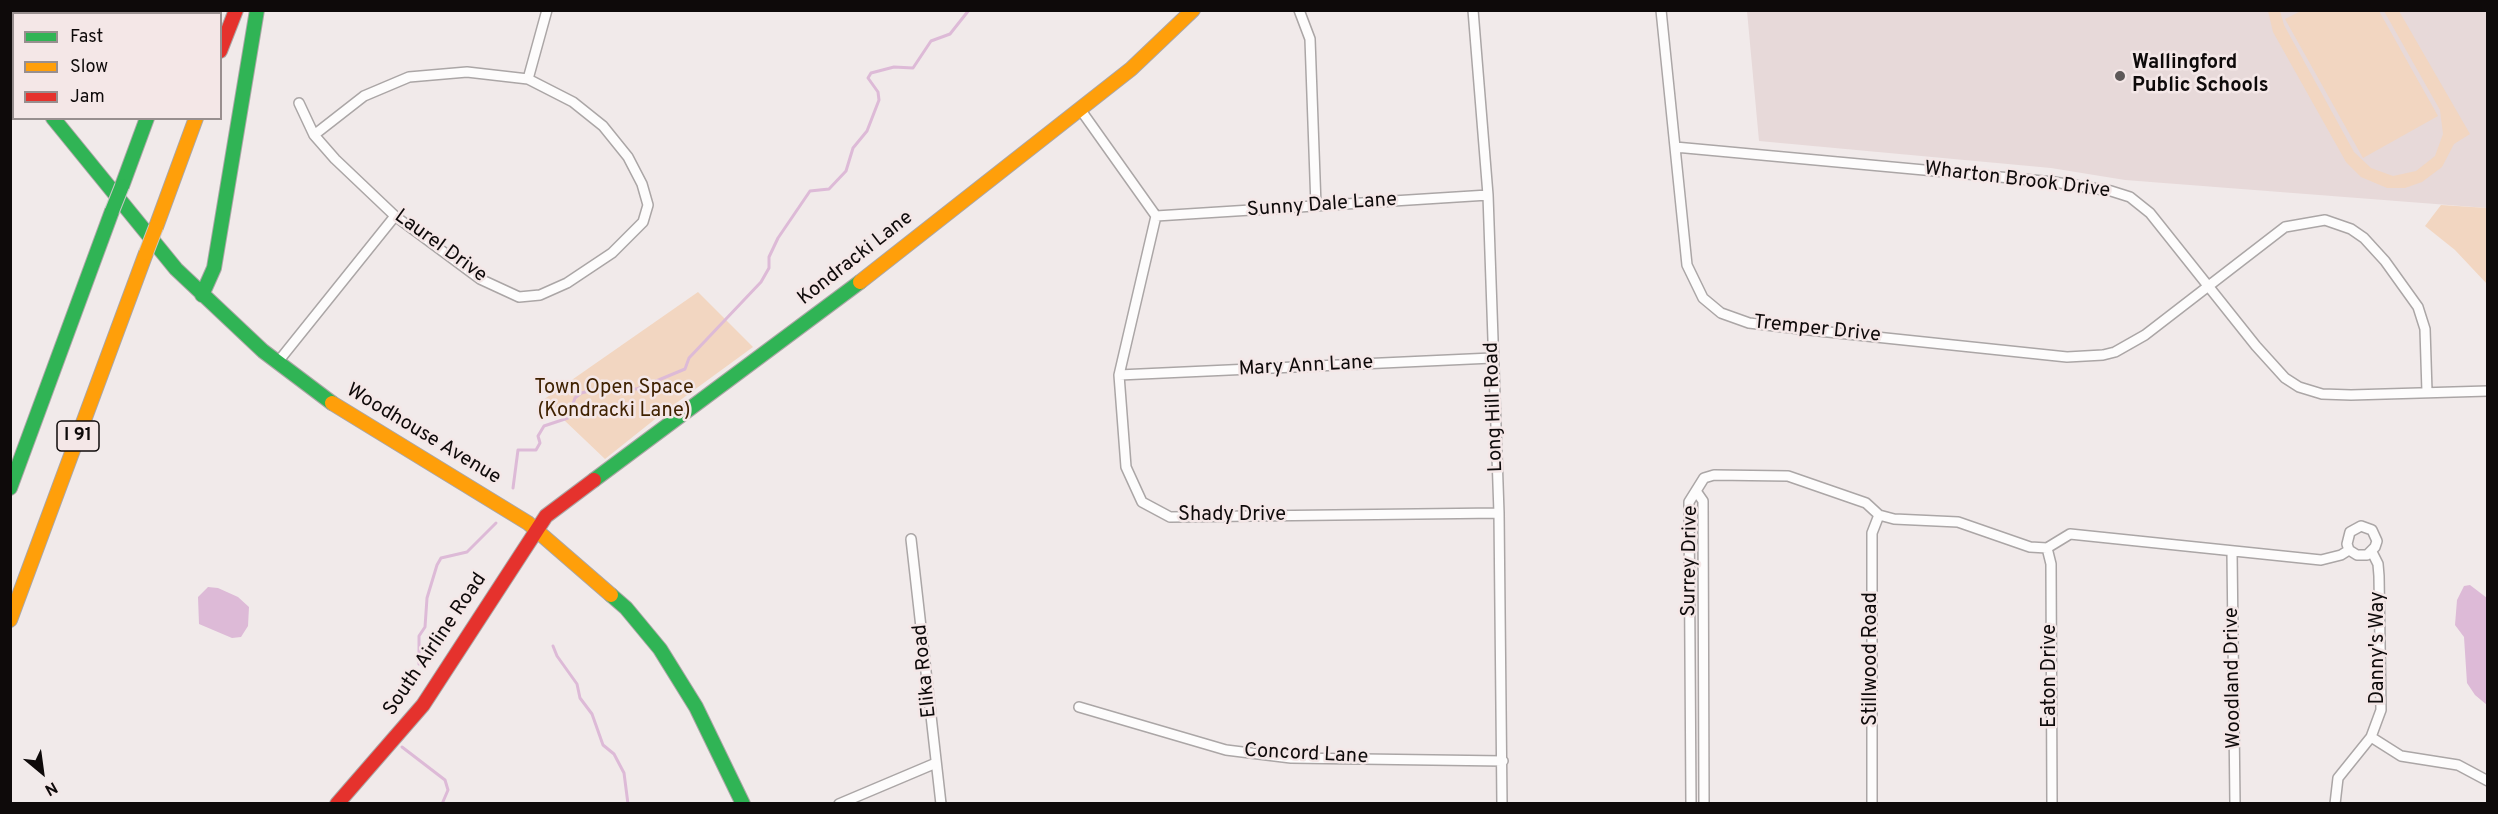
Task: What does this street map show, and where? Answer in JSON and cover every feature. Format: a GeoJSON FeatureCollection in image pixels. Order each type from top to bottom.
{"type":"FeatureCollection","features":[{"type":"Feature","properties":{"kind":"main road"},"geometry":{"type":"LineString","coordinates":[[222,46],[236,10]]}},
{"type":"Feature","properties":{"kind":"main road"},"geometry":{"type":"LineString","coordinates":[[202,295],[214,268],[257,10]]}},
{"type":"Feature","properties":{"kind":"main road","name":"Kondracki Lane"},"geometry":{"type":"LineString","coordinates":[[536,528],[558,506],[832,304],[1080,109],[1143,58],[1193,10]]}},
{"type":"Feature","properties":{"kind":"main road","name":"Woodhouse Avenue"},"geometry":{"type":"LineString","coordinates":[[55,120],[160,250],[202,295],[277,363],[339,408],[467,483],[536,528],[616,598],[650,635],[696,707],[743,804]]}},
{"type":"Feature","properties":{"kind":"main road","name":"I 91"},"geometry":{"type":"LineString","coordinates":[[10,488],[146,120]]}},
{"type":"Feature","properties":{"kind":"main road","name":"I 91"},"geometry":{"type":"LineString","coordinates":[[10,620],[195,120]]}},
{"type":"Feature","properties":{"kind":"main road","name":"South Airline Road"},"geometry":{"type":"LineString","coordinates":[[337,804],[423,705],[536,528]]}},
{"type":"Feature","properties":{"kind":"street"},"geometry":{"type":"LineString","coordinates":[[528,79],[547,10]]}},
{"type":"Feature","properties":{"kind":"street"},"geometry":{"type":"LineString","coordinates":[[1299,10],[1310,39],[1316,206]]}},
{"type":"Feature","properties":{"kind":"street","name":"Long Hill Road"},"geometry":{"type":"LineString","coordinates":[[1473,10],[1488,195],[1499,513],[1502,804]]}},
{"type":"Feature","properties":{"kind":"street","name":"Tremper Drive"},"geometry":{"type":"LineString","coordinates":[[1662,10],[1684,248],[1692,279],[1712,307],[1741,321],[2067,357],[2094,356],[2129,345],[2285,226],[2325,220],[2351,229],[2364,238],[2385,261],[2418,307],[2425,329],[2427,392]]}},
{"type":"Feature","properties":{"kind":"street","name":"Laurel Drive"},"geometry":{"type":"LineString","coordinates":[[299,103],[314,135],[335,159],[395,216],[480,279],[519,297],[540,295],[567,283],[612,253],[643,222],[648,205],[642,184],[621,149],[603,126],[573,102],[528,79],[467,72],[410,77],[364,96],[314,135]]}},
{"type":"Feature","properties":{"kind":"street"},"geometry":{"type":"LineString","coordinates":[[1080,109],[1156,216]]}},
{"type":"Feature","properties":{"kind":"street","name":"Wharton Brook Drive"},"geometry":{"type":"LineString","coordinates":[[1675,147],[2054,182],[2111,191],[2130,197],[2150,213],[2268,359],[2285,378],[2299,387],[2322,394],[2350,395],[2487,391]]}},
{"type":"Feature","properties":{"kind":"street","name":"Sunny Dale Lane"},"geometry":{"type":"LineString","coordinates":[[1156,216],[1488,195]]}},
{"type":"Feature","properties":{"kind":"street"},"geometry":{"type":"LineString","coordinates":[[277,363],[395,216]]}},
{"type":"Feature","properties":{"kind":"street","name":"Shady Drive"},"geometry":{"type":"LineString","coordinates":[[1156,216],[1119,375],[1126,467],[1142,502],[1170,517],[1499,513]]}},
{"type":"Feature","properties":{"kind":"street","name":"Mary Ann Lane"},"geometry":{"type":"LineString","coordinates":[[1119,375],[1492,358]]}},
{"type":"Feature","properties":{"kind":"street"},"geometry":{"type":"LineString","coordinates":[[1696,491],[1704,478],[1714,475],[1788,476],[1866,503],[1879,515],[1894,519],[1958,522],[2030,548],[2047,548],[2070,534],[2321,560],[2341,555],[2349,550],[2362,556],[2372,552]]}},
{"type":"Feature","properties":{"kind":"street","name":"Surrey Drive"},"geometry":{"type":"LineString","coordinates":[[1691,804],[1689,502],[1696,491],[1703,501],[1704,804]]}},
{"type":"Feature","properties":{"kind":"street","name":"Stillwood Road"},"geometry":{"type":"LineString","coordinates":[[1872,804],[1872,533],[1879,515]]}},
{"type":"Feature","properties":{"kind":"street","name":"Danny's Way"},"geometry":{"type":"LineString","coordinates":[[2335,804],[2338,778],[2371,737],[2381,710],[2378,564],[2372,552],[2377,541],[2376,535],[2367,526],[2361,526],[2350,532],[2347,537],[2349,550]]}},
{"type":"Feature","properties":{"kind":"street","name":"Elika Road"},"geometry":{"type":"LineString","coordinates":[[911,539],[942,804]]}},
{"type":"Feature","properties":{"kind":"street","name":"Eaton Drive"},"geometry":{"type":"LineString","coordinates":[[2047,548],[2050,564],[2052,804]]}},
{"type":"Feature","properties":{"kind":"street","name":"Woodland Drive"},"geometry":{"type":"LineString","coordinates":[[2232,552],[2235,804]]}},
{"type":"Feature","properties":{"kind":"street","name":"Concord Lane"},"geometry":{"type":"LineString","coordinates":[[1079,707],[1226,750],[1248,753],[1292,758],[1503,761]]}},
{"type":"Feature","properties":{"kind":"street"},"geometry":{"type":"LineString","coordinates":[[2371,737],[2401,756],[2458,765],[2487,781]]}},
{"type":"Feature","properties":{"kind":"street"},"geometry":{"type":"LineString","coordinates":[[839,804],[936,763]]}},
{"type":"Feature","properties":{"kind":"shaded area","name":"Wallingford Public Schools"},"geometry":{"type":"Polygon","coordinates":[[[1747,11],[2487,11],[2487,208],[2125,180],[2051,168],[1759,141],[1747,11]]]}},
{"type":"Feature","properties":{"kind":"shaded area"},"geometry":{"type":"Polygon","coordinates":[[[2470,585],[2487,598],[2487,705],[2475,695],[2467,683],[2464,637],[2455,625],[2457,600],[2464,586],[2470,585]]]}},
{"type":"Feature","properties":{"kind":"shaded area"},"geometry":{"type":"Polygon","coordinates":[[[208,587],[218,588],[238,597],[249,607],[248,626],[241,637],[232,638],[199,624],[198,597],[208,587]]]}},
{"type":"Feature","properties":{"kind":"green space"},"geometry":{"type":"Polygon","coordinates":[[[2268,11],[2280,11],[2284,25],[2354,152],[2371,168],[2393,176],[2416,171],[2435,156],[2443,134],[2440,110],[2384,11],[2399,11],[2470,134],[2454,144],[2442,167],[2422,182],[2405,188],[2387,188],[2361,177],[2346,162],[2273,32],[2268,11]]]}},
{"type":"Feature","properties":{"kind":"green space"},"geometry":{"type":"Polygon","coordinates":[[[2301,11],[2379,11],[2438,116],[2363,158],[2285,19],[2301,11]]]}},
{"type":"Feature","properties":{"kind":"green space"},"geometry":{"type":"Polygon","coordinates":[[[2441,205],[2487,208],[2487,284],[2455,250],[2425,226],[2441,205]]]}},
{"type":"Feature","properties":{"kind":"green space","name":"Town Open Space (Kondracki Lane)"},"geometry":{"type":"Polygon","coordinates":[[[698,292],[753,347],[664,412],[605,459],[543,400],[698,292]]]}},
{"type":"Feature","properties":{"kind":"waterway"},"geometry":{"type":"LineString","coordinates":[[513,488],[518,450],[536,450],[540,443],[538,436],[544,426],[568,418],[575,398],[581,393],[606,387],[637,389],[685,369],[689,358],[761,282],[769,268],[769,257],[778,238],[810,191],[829,189],[846,171],[853,148],[867,131],[879,100],[878,92],[868,78],[871,73],[894,67],[913,68],[931,41],[950,34],[969,10]]}},
{"type":"Feature","properties":{"kind":"waterway"},"geometry":{"type":"LineString","coordinates":[[419,664],[419,636],[425,627],[427,598],[437,565],[441,558],[467,552],[496,523]]}},
{"type":"Feature","properties":{"kind":"waterway"},"geometry":{"type":"LineString","coordinates":[[553,646],[557,656],[577,684],[580,698],[592,714],[603,745],[614,754],[624,773],[628,804]]}},
{"type":"Feature","properties":{"kind":"waterway"},"geometry":{"type":"LineString","coordinates":[[402,747],[445,780],[448,790],[442,804]]}},
{"type":"Feature","properties":{"kind":"railway"},"geometry":{"type":"LineString","coordinates":[[10,118],[12,113]]}},
{"type":"Feature","properties":{"kind":"traffic: fast"},"geometry":{"type":"LineString","coordinates":[[202,295],[214,268],[257,10]]}},
{"type":"Feature","properties":{"kind":"traffic: fast"},"geometry":{"type":"LineString","coordinates":[[55,120],[176,269],[263,351],[332,403]]}},
{"type":"Feature","properties":{"kind":"traffic: fast"},"geometry":{"type":"LineString","coordinates":[[122,186],[146,120]]}},
{"type":"Feature","properties":{"kind":"traffic: fast"},"geometry":{"type":"LineString","coordinates":[[112,211],[122,186]]}},
{"type":"Feature","properties":{"kind":"traffic: fast"},"geometry":{"type":"LineString","coordinates":[[10,488],[112,211]]}},
{"type":"Feature","properties":{"kind":"traffic: fast"},"geometry":{"type":"LineString","coordinates":[[594,480],[860,282]]}},
{"type":"Feature","properties":{"kind":"traffic: fast"},"geometry":{"type":"LineString","coordinates":[[611,595],[626,608],[660,649],[696,707],[743,804]]}},
{"type":"Feature","properties":{"kind":"traffic: slow"},"geometry":{"type":"LineString","coordinates":[[860,282],[1131,69],[1193,10]]}},
{"type":"Feature","properties":{"kind":"traffic: slow"},"geometry":{"type":"LineString","coordinates":[[156,227],[195,120]]}},
{"type":"Feature","properties":{"kind":"traffic: slow"},"geometry":{"type":"LineString","coordinates":[[146,253],[156,227]]}},
{"type":"Feature","properties":{"kind":"traffic: slow"},"geometry":{"type":"LineString","coordinates":[[10,620],[146,253]]}},
{"type":"Feature","properties":{"kind":"traffic: slow"},"geometry":{"type":"LineString","coordinates":[[332,403],[528,523],[611,595]]}},
{"type":"Feature","properties":{"kind":"traffic: jam"},"geometry":{"type":"LineString","coordinates":[[222,46],[236,10]]}},
{"type":"Feature","properties":{"kind":"traffic: jam"},"geometry":{"type":"LineString","coordinates":[[337,804],[423,705],[546,516],[594,480]]}},
{"type":"Feature","properties":{"kind":"place","name":"Wallingford Public Schools"},"geometry":{"type":"Point","coordinates":[2120,76]}}]}
